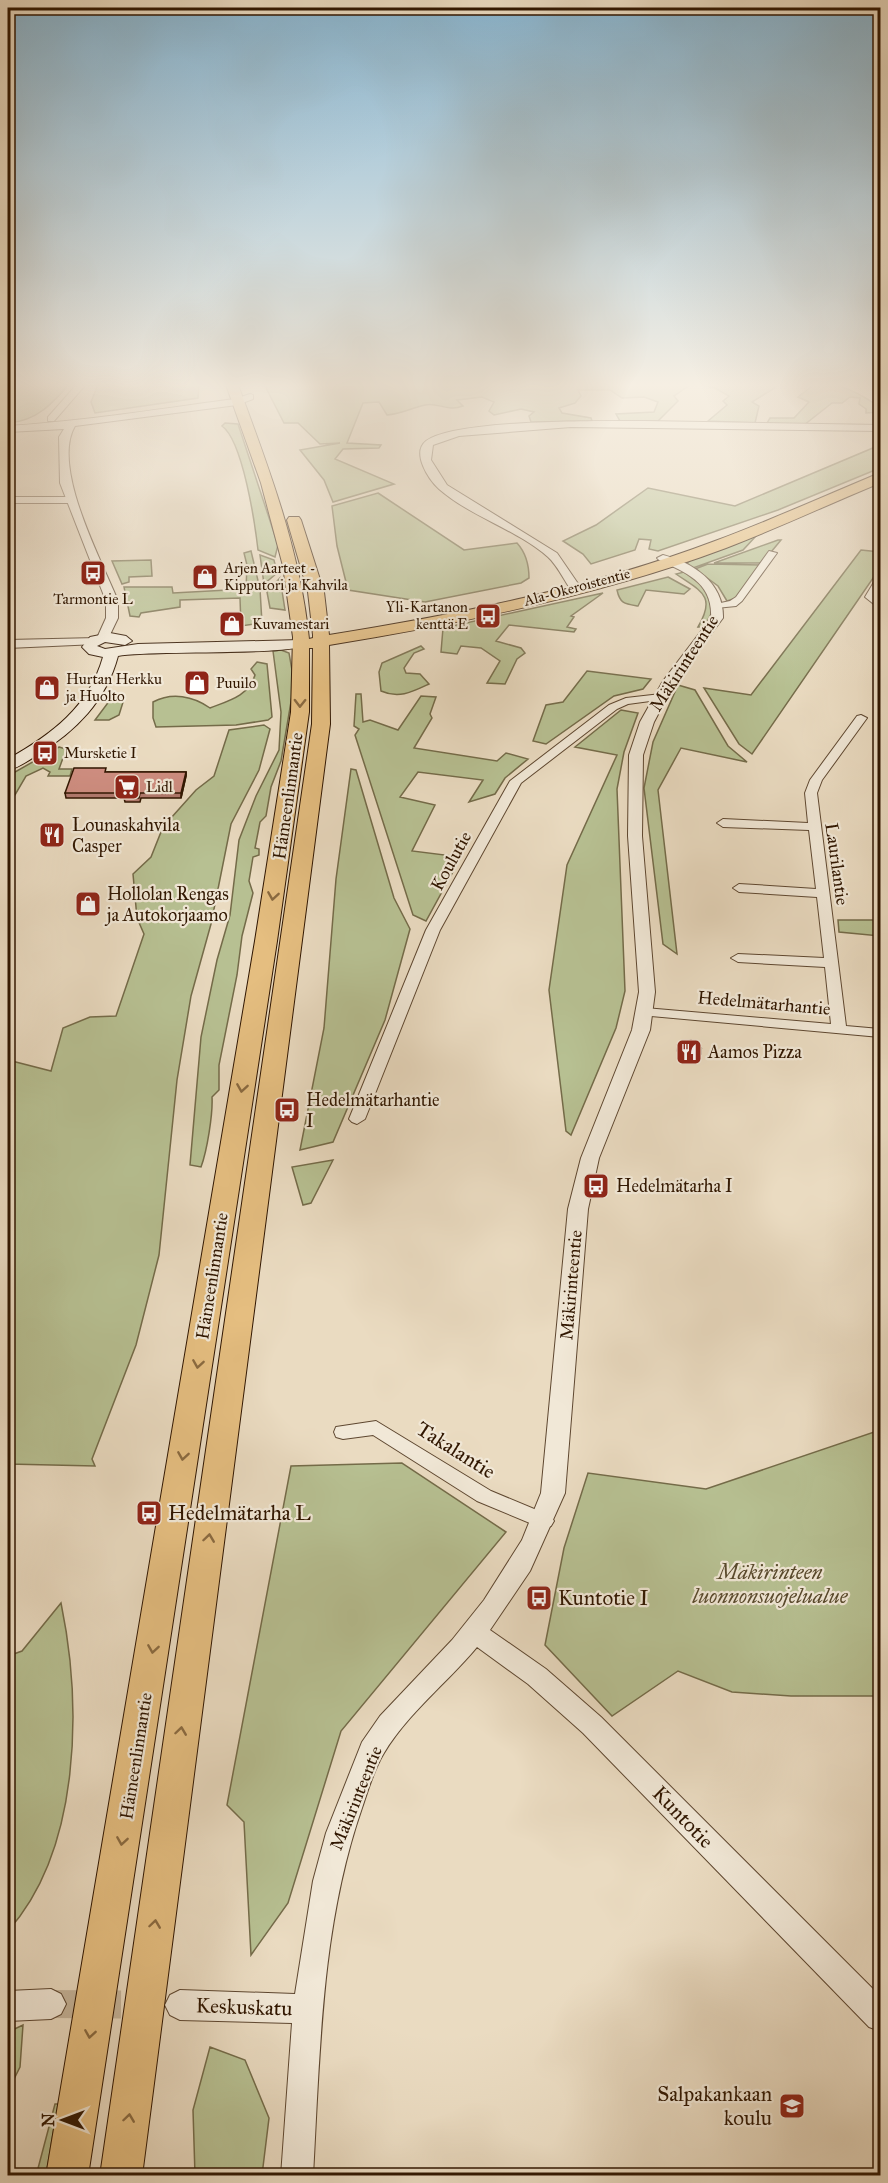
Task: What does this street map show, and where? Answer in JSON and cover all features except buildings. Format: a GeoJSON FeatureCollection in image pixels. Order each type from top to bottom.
{"type":"FeatureCollection","features":[{"type":"Feature","properties":{"kind":"main road","name":"Hämeenlinnantie"},"geometry":{"type":"LineString","coordinates":[[121,2175],[321,724],[311,640],[268,484]]}},
{"type":"Feature","properties":{"kind":"main road","name":"Hämeenlinnantie"},"geometry":{"type":"LineString","coordinates":[[66,2175],[286,815],[311,640],[316,592],[305,551],[278,484]]}},
{"type":"Feature","properties":{"kind":"main road","name":"Ala-Okeroistentie"},"geometry":{"type":"LineString","coordinates":[[311,640],[444,621],[667,560],[729,541],[866,484]]}},
{"type":"Feature","properties":{"kind":"main road"},"geometry":{"type":"LineString","coordinates":[[108,646],[311,640]]}},
{"type":"Feature","properties":{"kind":"main road"},"geometry":{"type":"LineString","coordinates":[[8,765],[44,744],[80,716],[105,692],[121,660],[143,652],[164,649],[311,640]]}},
{"type":"Feature","properties":{"kind":"main road"},"geometry":{"type":"LineString","coordinates":[[108,646],[164,649]]}},
{"type":"Feature","properties":{"kind":"main road"},"geometry":{"type":"LineString","coordinates":[[80,716],[99,689],[108,646]]}},
{"type":"Feature","properties":{"kind":"street"},"geometry":{"type":"LineString","coordinates":[[65,484],[112,601],[117,607],[108,646]]}},
{"type":"Feature","properties":{"kind":"street"},"geometry":{"type":"LineString","coordinates":[[440,484],[552,555],[572,586]]}},
{"type":"Feature","properties":{"kind":"street"},"geometry":{"type":"LineString","coordinates":[[8,500],[72,500]]}},
{"type":"Feature","properties":{"kind":"street"},"geometry":{"type":"LineString","coordinates":[[719,606],[733,604],[772,554]]}},
{"type":"Feature","properties":{"kind":"street","name":"Mäkirinteentie"},"geometry":{"type":"LineString","coordinates":[[297,2175],[309,2008],[331,1861],[350,1804],[374,1746],[406,1704],[474,1632],[503,1597],[544,1521],[553,1493],[578,1209],[590,1158],[641,1030],[645,1012],[647,992],[634,790],[636,755],[647,722],[660,697],[675,671],[717,618],[719,606],[718,597],[704,580],[667,560]]}},
{"type":"Feature","properties":{"kind":"street"},"geometry":{"type":"LineString","coordinates":[[880,579],[870,597],[880,606]]}},
{"type":"Feature","properties":{"kind":"street"},"geometry":{"type":"LineString","coordinates":[[108,646],[112,601]]}},
{"type":"Feature","properties":{"kind":"street"},"geometry":{"type":"LineString","coordinates":[[8,644],[108,646]]}},
{"type":"Feature","properties":{"kind":"street","name":"Koulutie"},"geometry":{"type":"LineString","coordinates":[[357,1119],[433,930],[516,781],[613,707],[626,701],[660,697]]}},
{"type":"Feature","properties":{"kind":"street","name":"Laurilantie"},"geometry":{"type":"LineString","coordinates":[[839,1030],[810,802],[812,787],[861,718]]}},
{"type":"Feature","properties":{"kind":"street"},"geometry":{"type":"LineString","coordinates":[[723,823],[813,827]]}},
{"type":"Feature","properties":{"kind":"street"},"geometry":{"type":"LineString","coordinates":[[739,888],[822,893]]}},
{"type":"Feature","properties":{"kind":"street"},"geometry":{"type":"LineString","coordinates":[[738,958],[832,963]]}},
{"type":"Feature","properties":{"kind":"street","name":"Hedelmätarhantie"},"geometry":{"type":"LineString","coordinates":[[645,1012],[880,1033]]}},
{"type":"Feature","properties":{"kind":"street","name":"Takalantie"},"geometry":{"type":"LineString","coordinates":[[343,1432],[376,1428],[484,1496],[544,1521]]}},
{"type":"Feature","properties":{"kind":"street","name":"Kuntotie"},"geometry":{"type":"LineString","coordinates":[[474,1632],[510,1654],[554,1687],[596,1725],[698,1834],[880,2016]]}},
{"type":"Feature","properties":{"kind":"street"},"geometry":{"type":"LineString","coordinates":[[8,2006],[51,2004]]}},
{"type":"Feature","properties":{"kind":"street","name":"Keskuskatu"},"geometry":{"type":"LineString","coordinates":[[180,2005],[309,2008]]}},
{"type":"Feature","properties":{"kind":"green space"},"geometry":{"type":"Polygon","coordinates":[[[247,484],[258,484],[278,545],[275,557],[258,550],[247,484]]]}},
{"type":"Feature","properties":{"kind":"green space"},"geometry":{"type":"Polygon","coordinates":[[[326,484],[394,484],[333,502],[326,484]]]}},
{"type":"Feature","properties":{"kind":"green space"},"geometry":{"type":"Polygon","coordinates":[[[788,484],[841,484],[778,510],[658,551],[649,549],[651,540],[639,539],[635,550],[591,564],[583,554],[563,541],[596,525],[648,488],[735,506],[788,484]]]}},
{"type":"Feature","properties":{"kind":"green space"},"geometry":{"type":"Polygon","coordinates":[[[378,493],[464,550],[517,543],[526,559],[529,578],[521,583],[425,602],[348,590],[337,546],[332,506],[378,493]]]}},
{"type":"Feature","properties":{"kind":"green space"},"geometry":{"type":"Polygon","coordinates":[[[756,536],[743,550],[693,568],[687,563],[698,555],[756,536]]]}},
{"type":"Feature","properties":{"kind":"green space"},"geometry":{"type":"Polygon","coordinates":[[[781,540],[762,563],[714,563],[781,540]]]}},
{"type":"Feature","properties":{"kind":"green space"},"geometry":{"type":"Polygon","coordinates":[[[861,550],[880,552],[880,568],[752,754],[739,744],[704,688],[751,695],[861,550]]]}},
{"type":"Feature","properties":{"kind":"green space"},"geometry":{"type":"Polygon","coordinates":[[[251,551],[260,589],[262,623],[241,626],[240,598],[180,600],[180,607],[141,613],[139,617],[130,616],[124,587],[172,587],[173,593],[246,589],[247,565],[244,553],[251,551]]]}},
{"type":"Feature","properties":{"kind":"green space"},"geometry":{"type":"Polygon","coordinates":[[[260,555],[274,560],[277,573],[264,584],[260,555]]]}},
{"type":"Feature","properties":{"kind":"green space"},"geometry":{"type":"Polygon","coordinates":[[[151,560],[152,576],[129,577],[129,582],[122,584],[112,561],[151,560]]]}},
{"type":"Feature","properties":{"kind":"green space"},"geometry":{"type":"Polygon","coordinates":[[[708,564],[761,565],[736,598],[727,601],[718,586],[695,569],[708,564]]]}},
{"type":"Feature","properties":{"kind":"green space"},"geometry":{"type":"Polygon","coordinates":[[[684,572],[708,590],[712,612],[704,627],[698,627],[706,608],[706,601],[699,590],[676,574],[684,572]]]}},
{"type":"Feature","properties":{"kind":"green space"},"geometry":{"type":"Polygon","coordinates":[[[668,577],[690,589],[684,594],[646,590],[638,606],[624,602],[618,595],[617,590],[668,577]]]}},
{"type":"Feature","properties":{"kind":"green space"},"geometry":{"type":"Polygon","coordinates":[[[280,578],[285,610],[270,608],[267,592],[280,578]]]}},
{"type":"Feature","properties":{"kind":"green space"},"geometry":{"type":"Polygon","coordinates":[[[603,593],[571,616],[574,617],[567,627],[576,629],[574,632],[509,625],[496,641],[521,648],[525,653],[517,659],[505,684],[487,683],[500,661],[481,648],[461,646],[457,654],[441,652],[443,628],[603,593]]]}},
{"type":"Feature","properties":{"kind":"green space"},"geometry":{"type":"Polygon","coordinates":[[[421,646],[424,649],[414,653],[404,668],[406,673],[420,674],[429,684],[400,694],[381,691],[379,672],[382,663],[421,646]]]}},
{"type":"Feature","properties":{"kind":"green space"},"geometry":{"type":"Polygon","coordinates":[[[281,650],[289,653],[292,670],[292,696],[281,761],[271,787],[266,816],[260,822],[255,848],[259,849],[259,855],[253,857],[249,881],[253,893],[242,936],[237,975],[219,1065],[219,1090],[212,1097],[212,1113],[201,1167],[190,1165],[201,1037],[217,960],[230,915],[239,840],[256,796],[279,750],[281,712],[273,651],[281,650]]]}},
{"type":"Feature","properties":{"kind":"green space"},"geometry":{"type":"Polygon","coordinates":[[[257,662],[267,664],[272,717],[268,720],[236,725],[156,727],[153,718],[153,702],[175,696],[190,698],[210,708],[224,703],[237,697],[248,688],[255,675],[251,669],[257,662]]]}},
{"type":"Feature","properties":{"kind":"green space"},"geometry":{"type":"Polygon","coordinates":[[[587,671],[651,679],[643,689],[614,696],[546,744],[533,741],[546,705],[563,702],[587,671]]]}},
{"type":"Feature","properties":{"kind":"green space"},"geometry":{"type":"Polygon","coordinates":[[[678,685],[695,690],[728,746],[747,762],[681,748],[658,790],[677,954],[663,944],[644,788],[653,742],[678,685]]]}},
{"type":"Feature","properties":{"kind":"green space"},"geometry":{"type":"Polygon","coordinates":[[[356,694],[361,694],[363,722],[370,720],[398,730],[421,696],[436,697],[430,714],[432,718],[414,748],[497,761],[506,753],[528,759],[505,778],[495,794],[469,802],[483,780],[418,772],[400,797],[435,805],[412,851],[461,857],[426,921],[413,915],[355,735],[359,729],[354,726],[356,694]]]}},
{"type":"Feature","properties":{"kind":"green space"},"geometry":{"type":"Polygon","coordinates":[[[113,696],[124,699],[119,715],[109,720],[95,720],[113,696]]]}},
{"type":"Feature","properties":{"kind":"green space"},"geometry":{"type":"Polygon","coordinates":[[[621,710],[638,713],[624,752],[617,789],[625,991],[616,1028],[571,1135],[566,1131],[549,990],[567,865],[617,755],[575,747],[621,710]]]}},
{"type":"Feature","properties":{"kind":"green space"},"geometry":{"type":"Polygon","coordinates":[[[264,725],[270,729],[259,770],[231,824],[211,924],[191,996],[177,1080],[159,1255],[136,1345],[92,1459],[95,1466],[8,1464],[8,1060],[51,1071],[63,1028],[90,1017],[116,1016],[144,934],[137,918],[133,874],[151,857],[163,827],[196,790],[214,776],[229,730],[264,725]]]}},
{"type":"Feature","properties":{"kind":"green space"},"geometry":{"type":"Polygon","coordinates":[[[59,747],[84,754],[63,758],[59,769],[72,769],[70,776],[48,776],[50,772],[43,768],[26,776],[15,795],[8,798],[8,776],[59,747]]]}},
{"type":"Feature","properties":{"kind":"green space"},"geometry":{"type":"Polygon","coordinates":[[[351,769],[356,770],[394,898],[410,929],[385,1020],[333,1142],[300,1150],[324,1028],[336,879],[351,769]]]}},
{"type":"Feature","properties":{"kind":"green space"},"geometry":{"type":"Polygon","coordinates":[[[838,920],[880,920],[880,936],[839,932],[838,920]]]}},
{"type":"Feature","properties":{"kind":"green space"},"geometry":{"type":"Polygon","coordinates":[[[333,1160],[311,1203],[303,1205],[292,1167],[333,1160]]]}},
{"type":"Feature","properties":{"kind":"green space","name":"Mäkirinteen luonnonsuojelualue"},"geometry":{"type":"Polygon","coordinates":[[[880,1430],[880,1696],[791,1696],[732,1692],[678,1671],[612,1716],[545,1645],[564,1548],[588,1473],[706,1489],[880,1430]]]}},
{"type":"Feature","properties":{"kind":"green space"},"geometry":{"type":"Polygon","coordinates":[[[402,1463],[506,1532],[341,1731],[288,1903],[251,1955],[244,1822],[227,1805],[291,1466],[402,1463]]]}},
{"type":"Feature","properties":{"kind":"green space"},"geometry":{"type":"Polygon","coordinates":[[[61,1603],[72,1686],[73,1730],[70,1774],[62,1818],[50,1859],[32,1898],[8,1931],[8,1656],[22,1651],[61,1603]]]}},
{"type":"Feature","properties":{"kind":"green space"},"geometry":{"type":"Polygon","coordinates":[[[23,2025],[20,2067],[8,2091],[8,2032],[23,2025]]]}},
{"type":"Feature","properties":{"kind":"green space"},"geometry":{"type":"Polygon","coordinates":[[[210,2047],[245,2060],[269,2118],[262,2175],[195,2175],[193,2110],[210,2047]]]}},
{"type":"Feature","properties":{"kind":"green space"},"geometry":{"type":"Polygon","coordinates":[[[55,2104],[58,2104],[46,2175],[36,2176],[55,2104]]]}},
{"type":"Feature","properties":{"kind":"tunnel"},"geometry":{"type":"LineString","coordinates":[[51,2004],[180,2005]]}},
{"type":"Feature","properties":{"kind":"place","name":"Tarmontie L"},"geometry":{"type":"Point","coordinates":[93,573]}},
{"type":"Feature","properties":{"kind":"place","name":"Arjen Aarteet - Kipputori ja Kahvila"},"geometry":{"type":"Point","coordinates":[205,577]}},
{"type":"Feature","properties":{"kind":"place","name":"Yli-Kartanon kenttä E"},"geometry":{"type":"Point","coordinates":[488,616]}},
{"type":"Feature","properties":{"kind":"place","name":"Kuvamestari"},"geometry":{"type":"Point","coordinates":[232,624]}},
{"type":"Feature","properties":{"kind":"place","name":"Puuilo"},"geometry":{"type":"Point","coordinates":[197,683]}},
{"type":"Feature","properties":{"kind":"place","name":"Hurtan Herkku ja Huolto"},"geometry":{"type":"Point","coordinates":[47,688]}},
{"type":"Feature","properties":{"kind":"place","name":"Mursketie I"},"geometry":{"type":"Point","coordinates":[45,753]}},
{"type":"Feature","properties":{"kind":"place","name":"Lidl"},"geometry":{"type":"Point","coordinates":[127,787]}},
{"type":"Feature","properties":{"kind":"place","name":"Lounaskahvila Casper"},"geometry":{"type":"Point","coordinates":[52,835]}},
{"type":"Feature","properties":{"kind":"place","name":"Hollolan Rengas ja Autokorjaamo"},"geometry":{"type":"Point","coordinates":[88,904]}},
{"type":"Feature","properties":{"kind":"place","name":"Aamos Pizza"},"geometry":{"type":"Point","coordinates":[689,1052]}},
{"type":"Feature","properties":{"kind":"place","name":"Hedelmätarhantie I"},"geometry":{"type":"Point","coordinates":[287,1110]}},
{"type":"Feature","properties":{"kind":"place","name":"Hedelmätarha I"},"geometry":{"type":"Point","coordinates":[596,1186]}},
{"type":"Feature","properties":{"kind":"place","name":"Hedelmätarha L"},"geometry":{"type":"Point","coordinates":[149,1513]}},
{"type":"Feature","properties":{"kind":"place","name":"Kuntotie I"},"geometry":{"type":"Point","coordinates":[539,1598]}},
{"type":"Feature","properties":{"kind":"place","name":"Salpakankaan koulu"},"geometry":{"type":"Point","coordinates":[792,2106]}}]}
